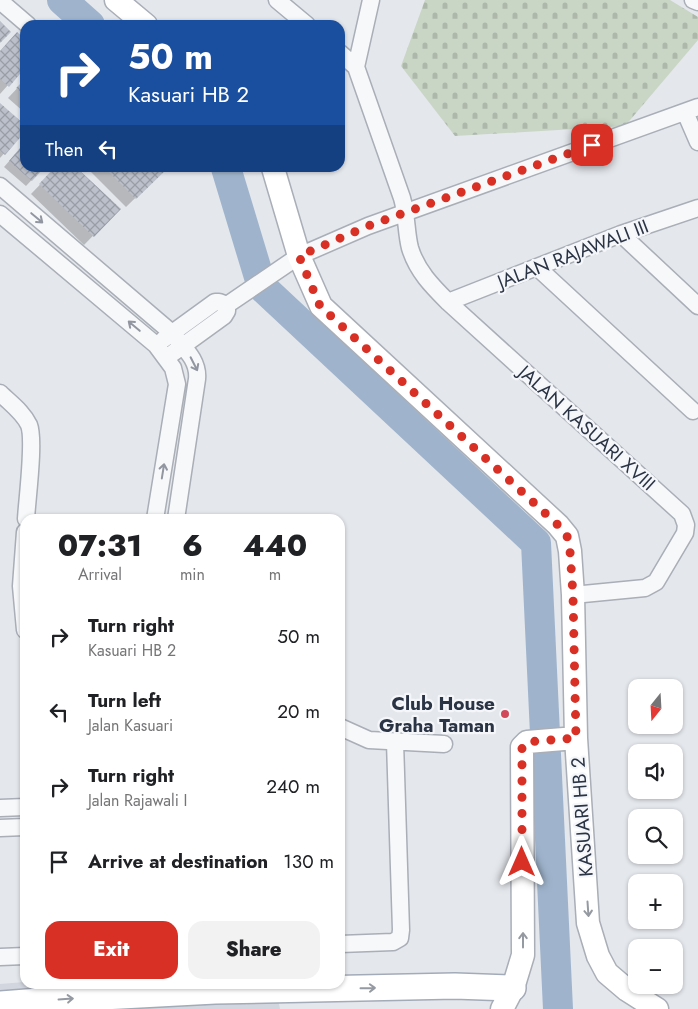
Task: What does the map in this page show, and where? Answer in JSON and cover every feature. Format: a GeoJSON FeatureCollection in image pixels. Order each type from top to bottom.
{"type":"FeatureCollection","features":[{"type":"Feature","properties":{"kind":"main road"},"geometry":{"type":"LineString","coordinates":[[116,0],[140,20]]}},
{"type":"Feature","properties":{"kind":"main road"},"geometry":{"type":"LineString","coordinates":[[274,172],[299,256],[320,306],[558,525],[567,536],[573,595],[571,738]]}},
{"type":"Feature","properties":{"kind":"main road","name":"KASUARI HB 2"},"geometry":{"type":"LineString","coordinates":[[507,998],[523,955],[523,745],[527,742],[571,738],[588,923],[598,956],[607,973],[627,990],[657,1009]]}},
{"type":"Feature","properties":{"kind":"main road"},"geometry":{"type":"LineString","coordinates":[[345,988],[455,986],[507,998]]}},
{"type":"Feature","properties":{"kind":"main road"},"geometry":{"type":"LineString","coordinates":[[0,1004],[66,998],[215,990],[275,989]]}},
{"type":"Feature","properties":{"kind":"street"},"geometry":{"type":"LineString","coordinates":[[345,57],[356,67],[371,0]]}},
{"type":"Feature","properties":{"kind":"street"},"geometry":{"type":"LineString","coordinates":[[693,0],[698,2]]}},
{"type":"Feature","properties":{"kind":"street"},"geometry":{"type":"LineString","coordinates":[[0,1],[22,20]]}},
{"type":"Feature","properties":{"kind":"street"},"geometry":{"type":"LineString","coordinates":[[283,2],[302,20]]}},
{"type":"Feature","properties":{"kind":"street","name":"JALAN KASUARI XVIII"},"geometry":{"type":"LineString","coordinates":[[356,67],[406,212],[410,248],[423,276],[448,302],[682,514],[686,525],[685,533],[656,582],[645,588],[573,595]]}},
{"type":"Feature","properties":{"kind":"street"},"geometry":{"type":"LineString","coordinates":[[166,358],[177,340],[215,302],[229,304],[299,256],[368,226],[692,109],[698,142]]}},
{"type":"Feature","properties":{"kind":"street"},"geometry":{"type":"LineString","coordinates":[[0,186],[177,340],[195,362],[198,372],[177,514]]}},
{"type":"Feature","properties":{"kind":"street","name":"JALAN RAJAWALI III"},"geometry":{"type":"LineString","coordinates":[[448,302],[621,234],[698,208]]}},
{"type":"Feature","properties":{"kind":"street"},"geometry":{"type":"LineString","coordinates":[[0,214],[156,344],[172,368],[177,384],[156,514]]}},
{"type":"Feature","properties":{"kind":"street"},"geometry":{"type":"LineString","coordinates":[[621,234],[698,306]]}},
{"type":"Feature","properties":{"kind":"street"},"geometry":{"type":"LineString","coordinates":[[538,268],[693,411]]}},
{"type":"Feature","properties":{"kind":"street"},"geometry":{"type":"LineString","coordinates":[[156,344],[177,340]]}},
{"type":"Feature","properties":{"kind":"street"},"geometry":{"type":"LineString","coordinates":[[0,393],[22,414],[30,426],[32,440],[26,514]]}},
{"type":"Feature","properties":{"kind":"street"},"geometry":{"type":"LineString","coordinates":[[345,728],[368,740],[444,744]]}},
{"type":"Feature","properties":{"kind":"street"},"geometry":{"type":"LineString","coordinates":[[345,944],[393,942],[400,938],[395,742]]}},
{"type":"Feature","properties":{"kind":"street"},"geometry":{"type":"LineString","coordinates":[[0,808],[20,807]]}},
{"type":"Feature","properties":{"kind":"street"},"geometry":{"type":"LineString","coordinates":[[0,828],[20,827]]}},
{"type":"Feature","properties":{"kind":"street"},"geometry":{"type":"LineString","coordinates":[[0,957],[20,956]]}},
{"type":"Feature","properties":{"kind":"shaded area"},"geometry":{"type":"Polygon","coordinates":[[[20,982],[20,989],[276,989],[280,1009],[0,1009],[0,984],[20,982]]]}},
{"type":"Feature","properties":{"kind":"green space"},"geometry":{"type":"Polygon","coordinates":[[[425,0],[670,0],[698,17],[698,40],[625,126],[455,136],[401,66],[425,0]]]}},
{"type":"Feature","properties":{"kind":"building"},"geometry":{"type":"Polygon","coordinates":[[[0,21],[11,32],[0,43],[0,21]]]}},
{"type":"Feature","properties":{"kind":"building"},"geometry":{"type":"Polygon","coordinates":[[[17,32],[20,35],[20,74],[9,87],[0,79],[0,51],[17,32]]]}},
{"type":"Feature","properties":{"kind":"building"},"geometry":{"type":"Polygon","coordinates":[[[0,103],[20,121],[20,138],[5,155],[0,150],[0,103]]]}},
{"type":"Feature","properties":{"kind":"building"},"geometry":{"type":"Polygon","coordinates":[[[20,148],[20,171],[9,161],[20,148]]]}},
{"type":"Feature","properties":{"kind":"building"},"geometry":{"type":"Polygon","coordinates":[[[22,172],[40,172],[32,181],[22,172]]]}},
{"type":"Feature","properties":{"kind":"building"},"geometry":{"type":"Polygon","coordinates":[[[50,172],[81,172],[121,209],[94,237],[39,184],[50,172]]]}},
{"type":"Feature","properties":{"kind":"building"},"geometry":{"type":"Polygon","coordinates":[[[109,172],[164,172],[136,199],[109,172]]]}},
{"type":"Feature","properties":{"kind":"waterway"},"geometry":{"type":"LineString","coordinates":[[62,0],[84,20]]}},
{"type":"Feature","properties":{"kind":"waterway"},"geometry":{"type":"LineString","coordinates":[[227,172],[262,287],[536,543],[558,1009]]}},
{"type":"Feature","properties":{"kind":"place","name":"Club House Graha Taman"},"geometry":{"type":"Point","coordinates":[505,714]}},
{"type":"Feature","properties":{"kind":"route"},"geometry":{"type":"LineString","coordinates":[[522,862],[523,745],[527,742],[576,738],[573,595],[567,536],[558,525],[320,306],[299,256],[368,226],[592,145]]}}]}
